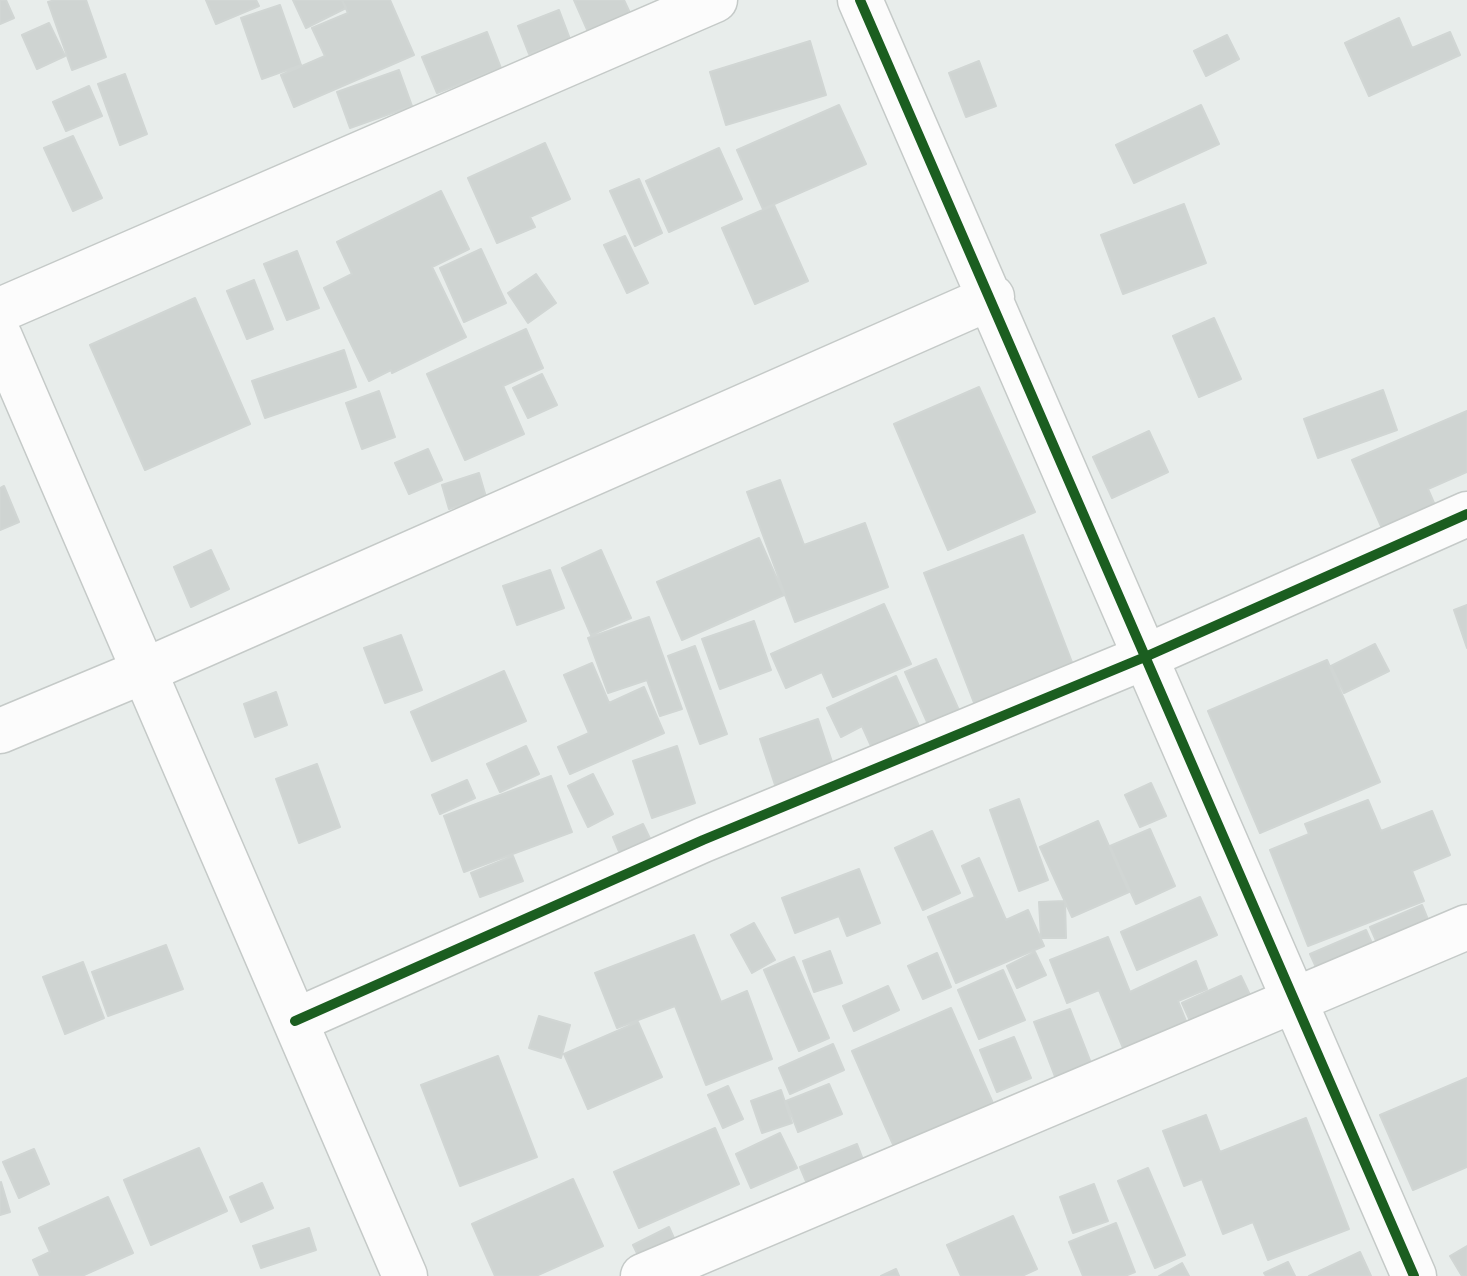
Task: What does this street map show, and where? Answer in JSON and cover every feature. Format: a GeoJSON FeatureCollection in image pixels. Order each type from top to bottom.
{"type":"FeatureCollection","features":[{"type":"Feature","properties":{"kind":"street"},"geometry":{"type":"LineString","coordinates":[[0,310],[715,0]]}},
{"type":"Feature","properties":{"kind":"street"},"geometry":{"type":"LineString","coordinates":[[860,0],[992,297],[1292,1001],[1414,1276]]}},
{"type":"Feature","properties":{"kind":"street"},"geometry":{"type":"LineString","coordinates":[[0,731],[144,671],[992,297]]}},
{"type":"Feature","properties":{"kind":"street"},"geometry":{"type":"LineString","coordinates":[[0,337],[405,1276]]}},
{"type":"Feature","properties":{"kind":"street"},"geometry":{"type":"LineString","coordinates":[[295,1021],[703,840],[1145,657],[1467,514]]}},
{"type":"Feature","properties":{"kind":"street"},"geometry":{"type":"LineString","coordinates":[[643,1276],[1467,927]]}},
{"type":"Feature","properties":{"kind":"building"},"geometry":{"type":"Polygon","coordinates":[[[0,0],[6,0],[14,18],[0,24],[0,0]]]}},
{"type":"Feature","properties":{"kind":"building"},"geometry":{"type":"Polygon","coordinates":[[[86,0],[106,57],[72,70],[48,2],[86,0]]]}},
{"type":"Feature","properties":{"kind":"building"},"geometry":{"type":"Polygon","coordinates":[[[206,0],[256,0],[259,6],[216,24],[206,0]]]}},
{"type":"Feature","properties":{"kind":"building"},"geometry":{"type":"Polygon","coordinates":[[[293,0],[342,0],[346,8],[306,28],[293,0]]]}},
{"type":"Feature","properties":{"kind":"building"},"geometry":{"type":"Polygon","coordinates":[[[342,0],[390,0],[414,55],[294,107],[281,75],[325,56],[312,28],[348,13],[342,0]]]}},
{"type":"Feature","properties":{"kind":"building"},"geometry":{"type":"Polygon","coordinates":[[[574,0],[624,0],[631,15],[589,34],[574,0]]]}},
{"type":"Feature","properties":{"kind":"building"},"geometry":{"type":"Polygon","coordinates":[[[280,5],[301,65],[262,79],[241,18],[280,5]]]}},
{"type":"Feature","properties":{"kind":"building"},"geometry":{"type":"Polygon","coordinates":[[[559,10],[570,39],[529,54],[518,26],[559,10]]]}},
{"type":"Feature","properties":{"kind":"building"},"geometry":{"type":"Polygon","coordinates":[[[1399,18],[1412,48],[1450,32],[1460,55],[1369,96],[1345,43],[1399,18]]]}},
{"type":"Feature","properties":{"kind":"building"},"geometry":{"type":"Polygon","coordinates":[[[49,23],[65,56],[37,69],[22,35],[49,23]]]}},
{"type":"Feature","properties":{"kind":"building"},"geometry":{"type":"Polygon","coordinates":[[[487,32],[501,68],[437,93],[422,57],[487,32]]]}},
{"type":"Feature","properties":{"kind":"building"},"geometry":{"type":"Polygon","coordinates":[[[1227,35],[1239,59],[1206,76],[1194,51],[1227,35]]]}},
{"type":"Feature","properties":{"kind":"building"},"geometry":{"type":"Polygon","coordinates":[[[810,41],[826,95],[726,125],[710,72],[810,41]]]}},
{"type":"Feature","properties":{"kind":"building"},"geometry":{"type":"Polygon","coordinates":[[[979,61],[996,106],[966,117],[949,73],[979,61]]]}},
{"type":"Feature","properties":{"kind":"building"},"geometry":{"type":"Polygon","coordinates":[[[399,70],[412,106],[350,128],[337,92],[399,70]]]}},
{"type":"Feature","properties":{"kind":"building"},"geometry":{"type":"Polygon","coordinates":[[[125,74],[147,134],[120,145],[98,84],[125,74]]]}},
{"type":"Feature","properties":{"kind":"building"},"geometry":{"type":"Polygon","coordinates":[[[89,86],[102,116],[66,131],[53,102],[89,86]]]}},
{"type":"Feature","properties":{"kind":"building"},"geometry":{"type":"Polygon","coordinates":[[[839,105],[866,164],[763,209],[737,150],[839,105]]]}},
{"type":"Feature","properties":{"kind":"building"},"geometry":{"type":"Polygon","coordinates":[[[1201,105],[1219,144],[1134,183],[1116,145],[1201,105]]]}},
{"type":"Feature","properties":{"kind":"building"},"geometry":{"type":"Polygon","coordinates":[[[73,136],[102,198],[73,211],[44,148],[73,136]]]}},
{"type":"Feature","properties":{"kind":"building"},"geometry":{"type":"Polygon","coordinates":[[[545,143],[570,199],[530,217],[535,227],[497,243],[468,178],[545,143]]]}},
{"type":"Feature","properties":{"kind":"building"},"geometry":{"type":"Polygon","coordinates":[[[719,148],[742,199],[669,232],[646,181],[719,148]]]}},
{"type":"Feature","properties":{"kind":"building"},"geometry":{"type":"Polygon","coordinates":[[[639,179],[662,233],[635,246],[610,191],[639,179]]]}},
{"type":"Feature","properties":{"kind":"building"},"geometry":{"type":"Polygon","coordinates":[[[441,191],[469,249],[432,267],[466,337],[369,381],[324,288],[352,274],[337,242],[441,191]]]}},
{"type":"Feature","properties":{"kind":"building"},"geometry":{"type":"Polygon","coordinates":[[[1184,204],[1206,263],[1123,294],[1101,235],[1184,204]]]}},
{"type":"Feature","properties":{"kind":"building"},"geometry":{"type":"Polygon","coordinates":[[[774,205],[808,281],[755,304],[722,228],[774,205]]]}},
{"type":"Feature","properties":{"kind":"building"},"geometry":{"type":"Polygon","coordinates":[[[625,236],[648,283],[627,293],[604,245],[625,236]]]}},
{"type":"Feature","properties":{"kind":"building"},"geometry":{"type":"Polygon","coordinates":[[[481,249],[506,303],[464,322],[440,268],[481,249]]]}},
{"type":"Feature","properties":{"kind":"building"},"geometry":{"type":"Polygon","coordinates":[[[297,251],[319,308],[287,320],[264,264],[297,251]]]}},
{"type":"Feature","properties":{"kind":"building"},"geometry":{"type":"Polygon","coordinates":[[[536,274],[556,303],[528,323],[508,293],[536,274]]]}},
{"type":"Feature","properties":{"kind":"building"},"geometry":{"type":"Polygon","coordinates":[[[254,280],[273,329],[247,339],[227,291],[254,280]]]}},
{"type":"Feature","properties":{"kind":"building"},"geometry":{"type":"Polygon","coordinates":[[[195,298],[250,424],[145,470],[90,345],[195,298]]]}},
{"type":"Feature","properties":{"kind":"building"},"geometry":{"type":"Polygon","coordinates":[[[1214,318],[1241,379],[1199,397],[1173,336],[1214,318]]]}},
{"type":"Feature","properties":{"kind":"building"},"geometry":{"type":"Polygon","coordinates":[[[526,329],[543,368],[503,386],[524,434],[465,460],[427,374],[526,329]]]}},
{"type":"Feature","properties":{"kind":"building"},"geometry":{"type":"Polygon","coordinates":[[[344,350],[356,387],[265,418],[252,381],[344,350]]]}},
{"type":"Feature","properties":{"kind":"building"},"geometry":{"type":"Polygon","coordinates":[[[542,374],[557,405],[528,418],[513,388],[542,374]]]}},
{"type":"Feature","properties":{"kind":"building"},"geometry":{"type":"Polygon","coordinates":[[[979,387],[1035,512],[948,550],[894,424],[979,387]]]}},
{"type":"Feature","properties":{"kind":"building"},"geometry":{"type":"Polygon","coordinates":[[[1383,390],[1397,430],[1318,458],[1304,419],[1383,390]]]}},
{"type":"Feature","properties":{"kind":"building"},"geometry":{"type":"Polygon","coordinates":[[[379,391],[395,437],[362,449],[346,403],[379,391]]]}},
{"type":"Feature","properties":{"kind":"building"},"geometry":{"type":"Polygon","coordinates":[[[1467,411],[1467,472],[1428,489],[1437,510],[1384,533],[1352,460],[1467,411]]]}},
{"type":"Feature","properties":{"kind":"building"},"geometry":{"type":"Polygon","coordinates":[[[1149,431],[1168,472],[1112,498],[1093,457],[1149,431]]]}},
{"type":"Feature","properties":{"kind":"building"},"geometry":{"type":"Polygon","coordinates":[[[428,449],[442,480],[409,494],[395,463],[428,449]]]}},
{"type":"Feature","properties":{"kind":"building"},"geometry":{"type":"Polygon","coordinates":[[[479,473],[486,497],[449,509],[442,485],[479,473]]]}},
{"type":"Feature","properties":{"kind":"building"},"geometry":{"type":"Polygon","coordinates":[[[780,480],[804,545],[865,523],[888,587],[795,622],[747,492],[780,480]]]}},
{"type":"Feature","properties":{"kind":"building"},"geometry":{"type":"Polygon","coordinates":[[[4,486],[19,522],[0,530],[0,488],[4,486]]]}},
{"type":"Feature","properties":{"kind":"building"},"geometry":{"type":"Polygon","coordinates":[[[1023,535],[1075,670],[976,708],[924,573],[1023,535]]]}},
{"type":"Feature","properties":{"kind":"building"},"geometry":{"type":"Polygon","coordinates":[[[759,538],[784,595],[682,640],[657,582],[759,538]]]}},
{"type":"Feature","properties":{"kind":"building"},"geometry":{"type":"Polygon","coordinates":[[[211,550],[229,589],[191,607],[174,567],[211,550]]]}},
{"type":"Feature","properties":{"kind":"building"},"geometry":{"type":"Polygon","coordinates":[[[601,550],[631,618],[591,635],[562,568],[601,550]]]}},
{"type":"Feature","properties":{"kind":"building"},"geometry":{"type":"Polygon","coordinates":[[[550,570],[564,608],[517,625],[503,586],[550,570]]]}},
{"type":"Feature","properties":{"kind":"building"},"geometry":{"type":"Polygon","coordinates":[[[884,604],[911,664],[833,697],[822,672],[786,688],[771,654],[884,604]]]}},
{"type":"Feature","properties":{"kind":"building"},"geometry":{"type":"Polygon","coordinates":[[[1467,605],[1467,648],[1454,610],[1467,605]]]}},
{"type":"Feature","properties":{"kind":"building"},"geometry":{"type":"Polygon","coordinates":[[[649,617],[682,709],[660,716],[647,680],[608,693],[588,638],[649,617]]]}},
{"type":"Feature","properties":{"kind":"building"},"geometry":{"type":"Polygon","coordinates":[[[754,621],[771,670],[720,689],[702,639],[754,621]]]}},
{"type":"Feature","properties":{"kind":"building"},"geometry":{"type":"Polygon","coordinates":[[[401,635],[422,690],[385,703],[364,648],[401,635]]]}},
{"type":"Feature","properties":{"kind":"building"},"geometry":{"type":"Polygon","coordinates":[[[1375,644],[1389,671],[1344,693],[1331,666],[1375,644]]]}},
{"type":"Feature","properties":{"kind":"building"},"geometry":{"type":"Polygon","coordinates":[[[695,646],[727,734],[700,744],[668,656],[695,646]]]}},
{"type":"Feature","properties":{"kind":"building"},"geometry":{"type":"Polygon","coordinates":[[[936,659],[962,717],[931,731],[905,672],[936,659]]]}},
{"type":"Feature","properties":{"kind":"building"},"geometry":{"type":"Polygon","coordinates":[[[1327,660],[1380,782],[1260,833],[1208,711],[1327,660]]]}},
{"type":"Feature","properties":{"kind":"building"},"geometry":{"type":"Polygon","coordinates":[[[592,663],[609,703],[644,687],[664,733],[570,774],[558,747],[589,733],[564,675],[592,663]]]}},
{"type":"Feature","properties":{"kind":"building"},"geometry":{"type":"Polygon","coordinates":[[[504,671],[526,721],[432,761],[411,712],[504,671]]]}},
{"type":"Feature","properties":{"kind":"building"},"geometry":{"type":"Polygon","coordinates":[[[896,676],[923,735],[876,757],[862,726],[841,737],[827,708],[896,676]]]}},
{"type":"Feature","properties":{"kind":"building"},"geometry":{"type":"Polygon","coordinates":[[[276,692],[287,725],[255,737],[244,704],[276,692]]]}},
{"type":"Feature","properties":{"kind":"building"},"geometry":{"type":"Polygon","coordinates":[[[818,719],[834,768],[776,788],[760,739],[818,719]]]}},
{"type":"Feature","properties":{"kind":"building"},"geometry":{"type":"Polygon","coordinates":[[[526,746],[539,774],[500,792],[487,764],[526,746]]]}},
{"type":"Feature","properties":{"kind":"building"},"geometry":{"type":"Polygon","coordinates":[[[677,746],[695,803],[652,818],[633,761],[677,746]]]}},
{"type":"Feature","properties":{"kind":"building"},"geometry":{"type":"Polygon","coordinates":[[[317,764],[340,827],[299,843],[276,779],[317,764]]]}},
{"type":"Feature","properties":{"kind":"building"},"geometry":{"type":"Polygon","coordinates":[[[593,774],[613,814],[588,827],[568,786],[593,774]]]}},
{"type":"Feature","properties":{"kind":"building"},"geometry":{"type":"Polygon","coordinates":[[[551,776],[572,832],[464,872],[444,816],[551,776]]]}},
{"type":"Feature","properties":{"kind":"building"},"geometry":{"type":"Polygon","coordinates":[[[467,780],[475,798],[440,814],[432,795],[467,780]]]}},
{"type":"Feature","properties":{"kind":"building"},"geometry":{"type":"Polygon","coordinates":[[[1151,783],[1166,816],[1140,827],[1125,795],[1151,783]]]}},
{"type":"Feature","properties":{"kind":"building"},"geometry":{"type":"Polygon","coordinates":[[[1019,799],[1048,880],[1019,891],[990,810],[1019,799]]]}},
{"type":"Feature","properties":{"kind":"building"},"geometry":{"type":"Polygon","coordinates":[[[1368,800],[1381,831],[1432,811],[1450,855],[1412,871],[1424,901],[1308,946],[1270,850],[1309,834],[1305,824],[1368,800]]]}},
{"type":"Feature","properties":{"kind":"building"},"geometry":{"type":"Polygon","coordinates":[[[1098,821],[1129,892],[1072,917],[1040,847],[1098,821]]]}},
{"type":"Feature","properties":{"kind":"building"},"geometry":{"type":"Polygon","coordinates":[[[643,824],[656,851],[625,866],[613,837],[643,824]]]}},
{"type":"Feature","properties":{"kind":"building"},"geometry":{"type":"Polygon","coordinates":[[[1150,829],[1175,886],[1136,904],[1110,846],[1150,829]]]}},
{"type":"Feature","properties":{"kind":"building"},"geometry":{"type":"Polygon","coordinates":[[[932,831],[960,893],[923,910],[895,848],[932,831]]]}},
{"type":"Feature","properties":{"kind":"building"},"geometry":{"type":"Polygon","coordinates":[[[513,856],[523,881],[480,897],[471,873],[513,856]]]}},
{"type":"Feature","properties":{"kind":"building"},"geometry":{"type":"Polygon","coordinates":[[[979,858],[1006,920],[1028,910],[1044,946],[956,983],[928,917],[975,897],[962,866],[979,858]]]}},
{"type":"Feature","properties":{"kind":"building"},"geometry":{"type":"Polygon","coordinates":[[[859,869],[880,923],[847,936],[839,916],[795,933],[782,898],[859,869]]]}},
{"type":"Feature","properties":{"kind":"building"},"geometry":{"type":"Polygon","coordinates":[[[1200,897],[1217,935],[1137,970],[1121,932],[1200,897]]]}},
{"type":"Feature","properties":{"kind":"building"},"geometry":{"type":"Polygon","coordinates":[[[1065,901],[1066,938],[1041,938],[1039,902],[1065,901]]]}},
{"type":"Feature","properties":{"kind":"building"},"geometry":{"type":"Polygon","coordinates":[[[1422,905],[1436,939],[1385,961],[1370,927],[1422,905]]]}},
{"type":"Feature","properties":{"kind":"building"},"geometry":{"type":"Polygon","coordinates":[[[754,923],[775,960],[752,973],[731,935],[754,923]]]}},
{"type":"Feature","properties":{"kind":"building"},"geometry":{"type":"Polygon","coordinates":[[[1366,930],[1381,963],[1325,987],[1310,954],[1366,930]]]}},
{"type":"Feature","properties":{"kind":"building"},"geometry":{"type":"Polygon","coordinates":[[[694,935],[721,1002],[747,991],[772,1059],[706,1085],[675,1006],[617,1028],[595,973],[694,935]]]}},
{"type":"Feature","properties":{"kind":"building"},"geometry":{"type":"Polygon","coordinates":[[[1108,937],[1130,992],[1196,961],[1207,989],[1178,1001],[1196,1046],[1133,1072],[1099,990],[1067,1003],[1050,960],[1108,937]]]}},
{"type":"Feature","properties":{"kind":"building"},"geometry":{"type":"Polygon","coordinates":[[[166,945],[183,989],[108,1016],[92,972],[166,945]]]}},
{"type":"Feature","properties":{"kind":"building"},"geometry":{"type":"Polygon","coordinates":[[[830,951],[842,983],[814,992],[803,961],[830,951]]]}},
{"type":"Feature","properties":{"kind":"building"},"geometry":{"type":"Polygon","coordinates":[[[1035,952],[1046,975],[1017,988],[1007,966],[1035,952]]]}},
{"type":"Feature","properties":{"kind":"building"},"geometry":{"type":"Polygon","coordinates":[[[937,953],[951,987],[923,999],[908,966],[937,953]]]}},
{"type":"Feature","properties":{"kind":"building"},"geometry":{"type":"Polygon","coordinates":[[[794,957],[829,1038],[799,1051],[764,970],[794,957]]]}},
{"type":"Feature","properties":{"kind":"building"},"geometry":{"type":"Polygon","coordinates":[[[83,962],[104,1018],[65,1034],[43,977],[83,962]]]}},
{"type":"Feature","properties":{"kind":"building"},"geometry":{"type":"Polygon","coordinates":[[[1003,970],[1025,1020],[979,1039],[958,990],[1003,970]]]}},
{"type":"Feature","properties":{"kind":"building"},"geometry":{"type":"Polygon","coordinates":[[[1241,976],[1261,1018],[1201,1045],[1182,1003],[1241,976]]]}},
{"type":"Feature","properties":{"kind":"building"},"geometry":{"type":"Polygon","coordinates":[[[888,986],[899,1010],[854,1031],[843,1006],[888,986]]]}},
{"type":"Feature","properties":{"kind":"building"},"geometry":{"type":"Polygon","coordinates":[[[951,1008],[996,1110],[895,1149],[852,1051],[951,1008]]]}},
{"type":"Feature","properties":{"kind":"building"},"geometry":{"type":"Polygon","coordinates":[[[1070,1009],[1100,1086],[1064,1100],[1034,1022],[1070,1009]]]}},
{"type":"Feature","properties":{"kind":"building"},"geometry":{"type":"Polygon","coordinates":[[[539,1016],[570,1025],[561,1058],[529,1048],[539,1016]]]}},
{"type":"Feature","properties":{"kind":"building"},"geometry":{"type":"Polygon","coordinates":[[[638,1022],[662,1077],[588,1109],[564,1054],[638,1022]]]}},
{"type":"Feature","properties":{"kind":"building"},"geometry":{"type":"Polygon","coordinates":[[[1014,1037],[1031,1078],[997,1092],[980,1050],[1014,1037]]]}},
{"type":"Feature","properties":{"kind":"building"},"geometry":{"type":"Polygon","coordinates":[[[833,1044],[844,1070],[790,1094],[779,1068],[833,1044]]]}},
{"type":"Feature","properties":{"kind":"building"},"geometry":{"type":"Polygon","coordinates":[[[498,1056],[537,1157],[460,1186],[421,1085],[498,1056]]]}},
{"type":"Feature","properties":{"kind":"building"},"geometry":{"type":"Polygon","coordinates":[[[1467,1078],[1467,1167],[1413,1190],[1380,1115],[1467,1078]]]}},
{"type":"Feature","properties":{"kind":"building"},"geometry":{"type":"Polygon","coordinates":[[[829,1084],[842,1114],[798,1132],[786,1101],[829,1084]]]}},
{"type":"Feature","properties":{"kind":"building"},"geometry":{"type":"Polygon","coordinates":[[[728,1086],[743,1119],[723,1128],[708,1095],[728,1086]]]}},
{"type":"Feature","properties":{"kind":"building"},"geometry":{"type":"Polygon","coordinates":[[[781,1090],[792,1123],[762,1133],[751,1101],[781,1090]]]}},
{"type":"Feature","properties":{"kind":"building"},"geometry":{"type":"Polygon","coordinates":[[[1206,1115],[1220,1152],[1306,1118],[1349,1229],[1268,1260],[1253,1222],[1223,1234],[1202,1179],[1184,1186],[1163,1131],[1206,1115]]]}},
{"type":"Feature","properties":{"kind":"building"},"geometry":{"type":"Polygon","coordinates":[[[715,1128],[739,1184],[639,1228],[614,1172],[715,1128]]]}},
{"type":"Feature","properties":{"kind":"building"},"geometry":{"type":"Polygon","coordinates":[[[780,1133],[797,1168],[751,1188],[736,1154],[780,1133]]]}},
{"type":"Feature","properties":{"kind":"building"},"geometry":{"type":"Polygon","coordinates":[[[857,1144],[872,1183],[816,1205],[800,1167],[857,1144]]]}},
{"type":"Feature","properties":{"kind":"building"},"geometry":{"type":"Polygon","coordinates":[[[199,1148],[227,1211],[151,1245],[124,1180],[199,1148]]]}},
{"type":"Feature","properties":{"kind":"building"},"geometry":{"type":"Polygon","coordinates":[[[34,1149],[49,1184],[19,1198],[3,1162],[34,1149]]]}},
{"type":"Feature","properties":{"kind":"building"},"geometry":{"type":"Polygon","coordinates":[[[1148,1168],[1185,1255],[1155,1268],[1118,1181],[1148,1168]]]}},
{"type":"Feature","properties":{"kind":"building"},"geometry":{"type":"Polygon","coordinates":[[[573,1179],[603,1246],[536,1276],[495,1276],[472,1224],[573,1179]]]}},
{"type":"Feature","properties":{"kind":"building"},"geometry":{"type":"Polygon","coordinates":[[[0,1183],[10,1212],[0,1215],[0,1183]]]}},
{"type":"Feature","properties":{"kind":"building"},"geometry":{"type":"Polygon","coordinates":[[[262,1183],[273,1208],[241,1222],[230,1197],[262,1183]]]}},
{"type":"Feature","properties":{"kind":"building"},"geometry":{"type":"Polygon","coordinates":[[[1094,1184],[1108,1221],[1073,1233],[1060,1197],[1094,1184]]]}},
{"type":"Feature","properties":{"kind":"building"},"geometry":{"type":"Polygon","coordinates":[[[108,1197],[133,1253],[82,1276],[40,1276],[33,1260],[50,1252],[39,1228],[108,1197]]]}},
{"type":"Feature","properties":{"kind":"building"},"geometry":{"type":"Polygon","coordinates":[[[1013,1216],[1037,1269],[1022,1276],[961,1276],[947,1245],[1013,1216]]]}},
{"type":"Feature","properties":{"kind":"building"},"geometry":{"type":"Polygon","coordinates":[[[1116,1223],[1135,1272],[1125,1276],[1083,1276],[1069,1242],[1116,1223]]]}},
{"type":"Feature","properties":{"kind":"building"},"geometry":{"type":"Polygon","coordinates":[[[669,1227],[686,1265],[648,1276],[633,1245],[669,1227]]]}},
{"type":"Feature","properties":{"kind":"building"},"geometry":{"type":"Polygon","coordinates":[[[309,1228],[316,1250],[261,1268],[253,1246],[309,1228]]]}},
{"type":"Feature","properties":{"kind":"building"},"geometry":{"type":"Polygon","coordinates":[[[1467,1246],[1467,1276],[1462,1276],[1450,1256],[1467,1246]]]}},
{"type":"Feature","properties":{"kind":"building"},"geometry":{"type":"Polygon","coordinates":[[[1360,1252],[1371,1276],[1309,1276],[1360,1252]]]}},
{"type":"Feature","properties":{"kind":"building"},"geometry":{"type":"Polygon","coordinates":[[[1288,1262],[1295,1276],[1266,1276],[1264,1273],[1288,1262]]]}},
{"type":"Feature","properties":{"kind":"building"},"geometry":{"type":"Polygon","coordinates":[[[1182,1263],[1189,1276],[1159,1276],[1182,1263]]]}},
{"type":"Feature","properties":{"kind":"building"},"geometry":{"type":"Polygon","coordinates":[[[896,1269],[899,1276],[881,1276],[896,1269]]]}},
{"type":"Feature","properties":{"kind":"cycle path"},"geometry":{"type":"LineString","coordinates":[[860,0],[1414,1276]]}},
{"type":"Feature","properties":{"kind":"cycle path"},"geometry":{"type":"LineString","coordinates":[[295,1021],[703,840],[1145,657],[1467,514]]}}]}
